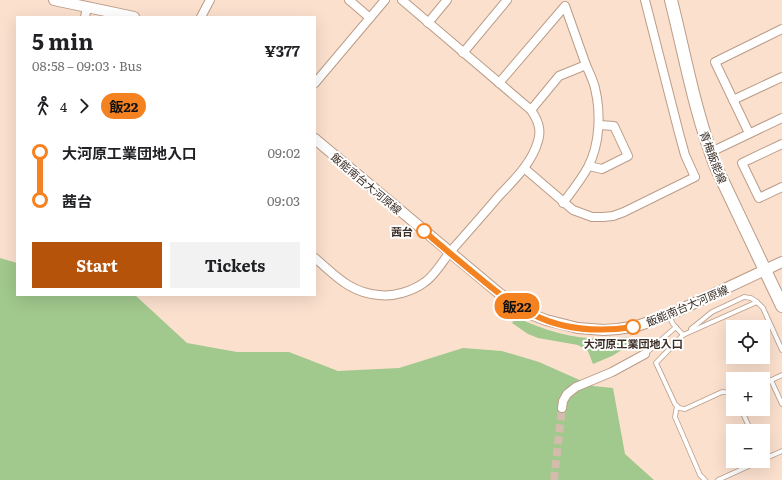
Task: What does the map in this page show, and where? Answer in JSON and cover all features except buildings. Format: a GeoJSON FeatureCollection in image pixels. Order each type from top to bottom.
{"type":"FeatureCollection","features":[{"type":"Feature","properties":{"kind":"main road","name":"青梅飯能線"},"geometry":{"type":"LineString","coordinates":[[671,0],[710,152],[782,306]]}},
{"type":"Feature","properties":{"kind":"street"},"geometry":{"type":"LineString","coordinates":[[54,0],[129,16]]}},
{"type":"Feature","properties":{"kind":"street"},"geometry":{"type":"LineString","coordinates":[[202,16],[210,0]]}},
{"type":"Feature","properties":{"kind":"street"},"geometry":{"type":"LineString","coordinates":[[349,0],[370,18]]}},
{"type":"Feature","properties":{"kind":"street"},"geometry":{"type":"LineString","coordinates":[[316,82],[385,0]]}},
{"type":"Feature","properties":{"kind":"street"},"geometry":{"type":"LineString","coordinates":[[316,259],[348,286],[364,293],[380,296],[395,294],[426,282],[524,168],[533,154],[538,140],[540,129],[537,118],[531,110],[402,0]]}},
{"type":"Feature","properties":{"kind":"street"},"geometry":{"type":"LineString","coordinates":[[428,23],[447,0]]}},
{"type":"Feature","properties":{"kind":"street"},"geometry":{"type":"LineString","coordinates":[[463,53],[507,0]]}},
{"type":"Feature","properties":{"kind":"street"},"geometry":{"type":"LineString","coordinates":[[524,168],[573,210],[583,215],[603,217],[613,216],[624,212],[695,177],[683,148],[645,0]]}},
{"type":"Feature","properties":{"kind":"street"},"geometry":{"type":"LineString","coordinates":[[499,83],[566,3]]}},
{"type":"Feature","properties":{"kind":"street"},"geometry":{"type":"LineString","coordinates":[[563,203],[576,187],[589,166],[596,145],[599,125],[595,88],[566,3]]}},
{"type":"Feature","properties":{"kind":"street"},"geometry":{"type":"LineString","coordinates":[[85,16],[87,7]]}},
{"type":"Feature","properties":{"kind":"street"},"geometry":{"type":"LineString","coordinates":[[750,134],[715,62],[782,29]]}},
{"type":"Feature","properties":{"kind":"street"},"geometry":{"type":"LineString","coordinates":[[531,110],[559,76],[586,65]]}},
{"type":"Feature","properties":{"kind":"street"},"geometry":{"type":"LineString","coordinates":[[733,100],[782,77]]}},
{"type":"Feature","properties":{"kind":"street"},"geometry":{"type":"LineString","coordinates":[[710,152],[782,118]]}},
{"type":"Feature","properties":{"kind":"street"},"geometry":{"type":"LineString","coordinates":[[589,166],[602,169],[628,156],[614,126],[599,125]]}},
{"type":"Feature","properties":{"kind":"street","name":"飯能南台大河原線"},"geometry":{"type":"LineString","coordinates":[[316,140],[500,294],[533,315],[563,325],[591,329],[618,329],[637,326],[668,315],[782,262]]}},
{"type":"Feature","properties":{"kind":"street"},"geometry":{"type":"LineString","coordinates":[[782,144],[742,163],[759,198],[782,187]]}},
{"type":"Feature","properties":{"kind":"street"},"geometry":{"type":"LineString","coordinates":[[562,408],[563,401],[567,394],[576,387],[612,372],[645,354]]}},
{"type":"Feature","properties":{"kind":"lane"},"geometry":{"type":"LineString","coordinates":[[726,392],[722,392],[685,409],[677,406],[656,363],[684,334],[712,312],[744,297],[751,298],[763,308],[782,350]]}},
{"type":"Feature","properties":{"kind":"lane"},"geometry":{"type":"LineString","coordinates":[[684,334],[757,302]]}},
{"type":"Feature","properties":{"kind":"lane"},"geometry":{"type":"LineString","coordinates":[[668,315],[676,327],[684,334]]}},
{"type":"Feature","properties":{"kind":"lane"},"geometry":{"type":"LineString","coordinates":[[645,354],[676,327]]}},
{"type":"Feature","properties":{"kind":"lane"},"geometry":{"type":"LineString","coordinates":[[782,375],[771,380],[782,404]]}},
{"type":"Feature","properties":{"kind":"lane"},"geometry":{"type":"LineString","coordinates":[[677,406],[675,417],[700,475],[705,480]]}},
{"type":"Feature","properties":{"kind":"lane"},"geometry":{"type":"LineString","coordinates":[[770,456],[782,451]]}},
{"type":"Feature","properties":{"kind":"lane"},"geometry":{"type":"LineString","coordinates":[[718,480],[743,468]]}},
{"type":"Feature","properties":{"kind":"green space"},"geometry":{"type":"Polygon","coordinates":[[[0,258],[16,263],[16,296],[136,296],[187,343],[237,352],[289,352],[338,371],[399,368],[463,348],[502,351],[539,362],[593,386],[613,388],[625,454],[654,480],[0,480],[0,258]]]}},
{"type":"Feature","properties":{"kind":"green space"},"geometry":{"type":"Polygon","coordinates":[[[516,317],[557,333],[570,336],[598,339],[627,337],[630,345],[612,356],[593,364],[588,351],[578,345],[538,338],[528,334],[512,323],[516,317]]]}},
{"type":"Feature","properties":{"kind":"tunnel"},"geometry":{"type":"LineString","coordinates":[[554,480],[562,408]]}},
{"type":"Feature","properties":{"kind":"bus line","name":"飯22"},"geometry":{"type":"LineString","coordinates":[[424,231],[500,294],[533,315],[563,325],[578,328],[604,330],[633,327]]}},
{"type":"Feature","properties":{"kind":"place","name":"茜台"},"geometry":{"type":"Point","coordinates":[424,231]}},
{"type":"Feature","properties":{"kind":"place","name":"大河原工業団地入口"},"geometry":{"type":"Point","coordinates":[633,327]}}]}
